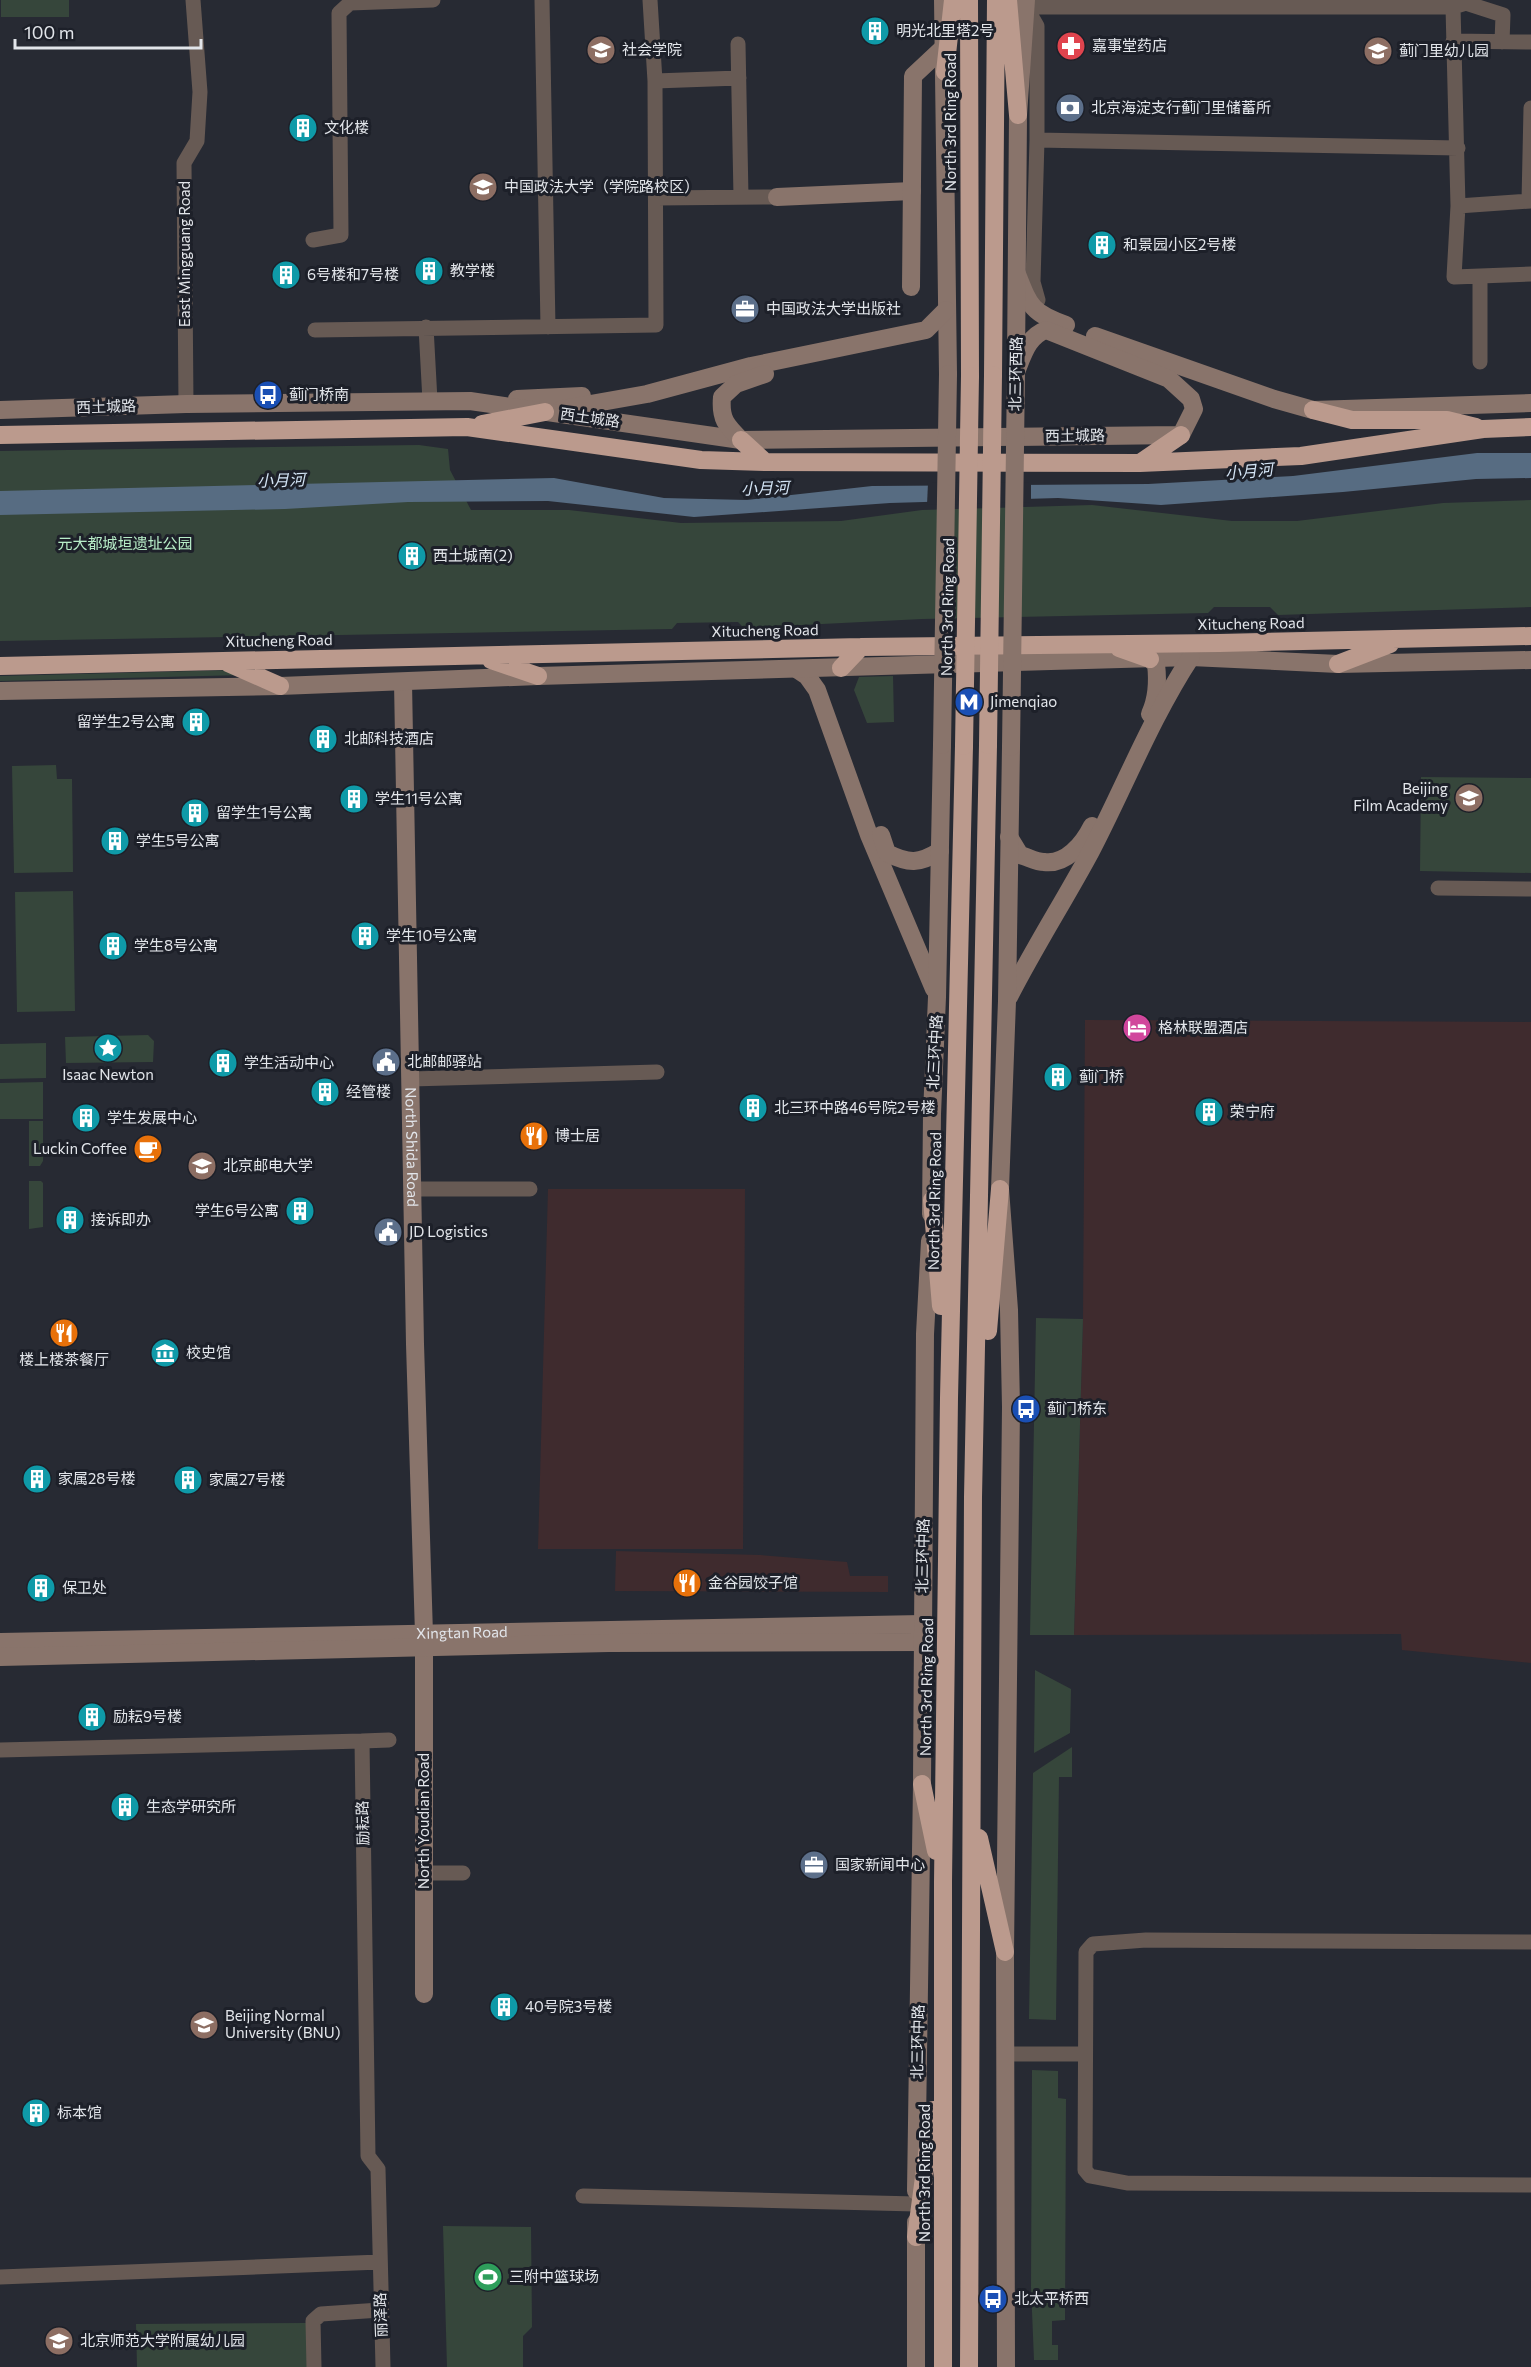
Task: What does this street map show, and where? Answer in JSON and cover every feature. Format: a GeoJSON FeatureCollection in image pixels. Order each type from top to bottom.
{"type":"FeatureCollection","features":[{"type":"Feature","properties":{"kind":"highway"},"geometry":{"type":"LineString","coordinates":[[945,72],[954,0]]}},
{"type":"Feature","properties":{"kind":"highway","name":"North 3rd Ring Road"},"geometry":{"type":"LineString","coordinates":[[943,2367],[943,1882],[949,1398],[970,376],[969,0]]}},
{"type":"Feature","properties":{"kind":"highway"},"geometry":{"type":"LineString","coordinates":[[969,2367],[973,1497],[988,745],[996,0]]}},
{"type":"Feature","properties":{"kind":"highway"},"geometry":{"type":"LineString","coordinates":[[1008,0],[1018,115]]}},
{"type":"Feature","properties":{"kind":"highway"},"geometry":{"type":"LineString","coordinates":[[1313,410],[1352,420],[1447,420],[1483,429]]}},
{"type":"Feature","properties":{"kind":"highway"},"geometry":{"type":"LineString","coordinates":[[467,427],[545,412]]}},
{"type":"Feature","properties":{"kind":"highway"},"geometry":{"type":"LineString","coordinates":[[0,435],[467,427],[701,460],[1140,463],[1301,456],[1483,429],[1529,427]]}},
{"type":"Feature","properties":{"kind":"highway"},"geometry":{"type":"LineString","coordinates":[[1140,463],[1181,435]]}},
{"type":"Feature","properties":{"kind":"highway"},"geometry":{"type":"LineString","coordinates":[[741,440],[765,462]]}},
{"type":"Feature","properties":{"kind":"highway","name":"Xitucheng Road"},"geometry":{"type":"LineString","coordinates":[[0,666],[861,647],[1219,643],[1531,636]]}},
{"type":"Feature","properties":{"kind":"highway"},"geometry":{"type":"LineString","coordinates":[[1338,664],[1402,639]]}},
{"type":"Feature","properties":{"kind":"highway"},"geometry":{"type":"LineString","coordinates":[[1106,643],[1150,659]]}},
{"type":"Feature","properties":{"kind":"highway"},"geometry":{"type":"LineString","coordinates":[[1191,657],[1219,643]]}},
{"type":"Feature","properties":{"kind":"highway"},"geometry":{"type":"LineString","coordinates":[[840,668],[861,647]]}},
{"type":"Feature","properties":{"kind":"highway"},"geometry":{"type":"LineString","coordinates":[[481,657],[538,676]]}},
{"type":"Feature","properties":{"kind":"highway"},"geometry":{"type":"LineString","coordinates":[[221,660],[280,686]]}},
{"type":"Feature","properties":{"kind":"highway"},"geometry":{"type":"LineString","coordinates":[[973,1497],[1000,1188]]}},
{"type":"Feature","properties":{"kind":"highway"},"geometry":{"type":"LineString","coordinates":[[932,1200],[949,1398]]}},
{"type":"Feature","properties":{"kind":"highway"},"geometry":{"type":"LineString","coordinates":[[922,1784],[943,1882]]}},
{"type":"Feature","properties":{"kind":"highway"},"geometry":{"type":"LineString","coordinates":[[972,1807],[1005,1952]]}},
{"type":"Feature","properties":{"kind":"highway"},"geometry":{"type":"LineString","coordinates":[[916,2237],[942,2040]]}},
{"type":"Feature","properties":{"kind":"street","name":"East Mingguang Road"},"geometry":{"type":"LineString","coordinates":[[186,404],[184,163],[197,141],[200,92],[194,0]]}},
{"type":"Feature","properties":{"kind":"street"},"geometry":{"type":"LineString","coordinates":[[313,240],[341,235],[339,13],[350,3],[433,0]]}},
{"type":"Feature","properties":{"kind":"street"},"geometry":{"type":"LineString","coordinates":[[542,0],[548,327]]}},
{"type":"Feature","properties":{"kind":"street"},"geometry":{"type":"LineString","coordinates":[[315,330],[656,325],[655,81],[650,0]]}},
{"type":"Feature","properties":{"kind":"street"},"geometry":{"type":"LineString","coordinates":[[943,0],[947,347]]}},
{"type":"Feature","properties":{"kind":"street"},"geometry":{"type":"LineString","coordinates":[[1038,300],[1033,282],[1037,26],[1026,3],[1453,7],[1466,3],[1481,4],[1503,15],[1502,42]]}},
{"type":"Feature","properties":{"kind":"street","name":"北三环西路"},"geometry":{"type":"LineString","coordinates":[[1009,837],[1018,115],[1026,3]]}},
{"type":"Feature","properties":{"kind":"street"},"geometry":{"type":"LineString","coordinates":[[1453,7],[1458,148],[1454,277],[1531,274]]}},
{"type":"Feature","properties":{"kind":"street"},"geometry":{"type":"LineString","coordinates":[[1453,41],[1531,42]]}},
{"type":"Feature","properties":{"kind":"street"},"geometry":{"type":"LineString","coordinates":[[738,44],[741,197]]}},
{"type":"Feature","properties":{"kind":"street"},"geometry":{"type":"LineString","coordinates":[[911,286],[913,76],[944,46]]}},
{"type":"Feature","properties":{"kind":"street"},"geometry":{"type":"LineString","coordinates":[[655,81],[739,78]]}},
{"type":"Feature","properties":{"kind":"street"},"geometry":{"type":"LineString","coordinates":[[1458,206],[1530,201],[1531,108]]}},
{"type":"Feature","properties":{"kind":"street"},"geometry":{"type":"LineString","coordinates":[[1037,140],[1458,148]]}},
{"type":"Feature","properties":{"kind":"street"},"geometry":{"type":"LineString","coordinates":[[656,198],[777,197],[912,191]]}},
{"type":"Feature","properties":{"kind":"street"},"geometry":{"type":"LineString","coordinates":[[1017,274],[1031,306],[1044,317],[1179,367],[1313,410],[1531,403]]}},
{"type":"Feature","properties":{"kind":"street"},"geometry":{"type":"LineString","coordinates":[[1480,277],[1480,362]]}},
{"type":"Feature","properties":{"kind":"street"},"geometry":{"type":"LineString","coordinates":[[545,412],[647,394],[751,366],[926,330],[946,310]]}},
{"type":"Feature","properties":{"kind":"street"},"geometry":{"type":"LineString","coordinates":[[426,327],[430,401]]}},
{"type":"Feature","properties":{"kind":"street"},"geometry":{"type":"LineString","coordinates":[[1016,372],[1036,333],[1046,330],[1067,337],[1169,379],[1191,399],[1194,409],[1181,435]]}},
{"type":"Feature","properties":{"kind":"street"},"geometry":{"type":"LineString","coordinates":[[741,440],[726,425],[720,411],[722,397],[736,384],[751,377],[922,338],[934,338],[947,347]]}},
{"type":"Feature","properties":{"kind":"street","name":"北三环中路"},"geometry":{"type":"LineString","coordinates":[[916,2367],[925,1334],[932,1200],[932,1114],[937,997],[947,347]]}},
{"type":"Feature","properties":{"kind":"street"},"geometry":{"type":"LineString","coordinates":[[470,401],[647,394]]}},
{"type":"Feature","properties":{"kind":"street","name":"西土城路"},"geometry":{"type":"LineString","coordinates":[[0,410],[186,404],[470,401],[741,440],[1181,435]]}},
{"type":"Feature","properties":{"kind":"street"},"geometry":{"type":"LineString","coordinates":[[1007,1001],[1029,957],[1089,854],[1172,686],[1191,657]]}},
{"type":"Feature","properties":{"kind":"street"},"geometry":{"type":"LineString","coordinates":[[0,691],[280,686],[1191,657],[1338,664],[1531,660]]}},
{"type":"Feature","properties":{"kind":"street"},"geometry":{"type":"LineString","coordinates":[[1009,837],[1020,855],[1045,863],[1065,858],[1084,841],[1155,704],[1156,664],[1150,659]]}},
{"type":"Feature","properties":{"kind":"street"},"geometry":{"type":"LineString","coordinates":[[840,668],[828,682],[832,712],[887,853],[910,861],[926,859],[940,850]]}},
{"type":"Feature","properties":{"kind":"street"},"geometry":{"type":"LineString","coordinates":[[798,670],[807,676],[817,690],[869,835],[937,997]]}},
{"type":"Feature","properties":{"kind":"street","name":"North Shida Road"},"geometry":{"type":"LineString","coordinates":[[403,682],[412,1189],[424,1641]]}},
{"type":"Feature","properties":{"kind":"street"},"geometry":{"type":"LineString","coordinates":[[1006,2367],[1005,1952],[1011,1407],[1009,1310],[1000,1188],[1007,1001],[1009,837]]}},
{"type":"Feature","properties":{"kind":"street"},"geometry":{"type":"LineString","coordinates":[[1438,888],[1531,889]]}},
{"type":"Feature","properties":{"kind":"street"},"geometry":{"type":"LineString","coordinates":[[411,1079],[657,1072]]}},
{"type":"Feature","properties":{"kind":"street"},"geometry":{"type":"LineString","coordinates":[[412,1189],[530,1189]]}},
{"type":"Feature","properties":{"kind":"street","name":"Xingtan Road"},"geometry":{"type":"LineString","coordinates":[[0,1642],[609,1643],[922,1633]]}},
{"type":"Feature","properties":{"kind":"street","name":"Xingtan Road"},"geometry":{"type":"LineString","coordinates":[[0,1656],[424,1641]]}},
{"type":"Feature","properties":{"kind":"street","name":"North Youdian Road"},"geometry":{"type":"LineString","coordinates":[[424,1641],[424,1994]]}},
{"type":"Feature","properties":{"kind":"street"},"geometry":{"type":"LineString","coordinates":[[0,1750],[389,1740]]}},
{"type":"Feature","properties":{"kind":"street","name":"励耘路"},"geometry":{"type":"LineString","coordinates":[[362,1741],[368,2156],[378,2169],[380,2262]]}},
{"type":"Feature","properties":{"kind":"street"},"geometry":{"type":"LineString","coordinates":[[424,1873],[464,1873]]}},
{"type":"Feature","properties":{"kind":"street"},"geometry":{"type":"LineString","coordinates":[[1531,1942],[1146,1940],[1093,1944],[1086,1952],[1085,2054],[1085,2170],[1090,2176],[1127,2183],[1531,2185]]}},
{"type":"Feature","properties":{"kind":"street"},"geometry":{"type":"LineString","coordinates":[[1005,2054],[1085,2054]]}},
{"type":"Feature","properties":{"kind":"street"},"geometry":{"type":"LineString","coordinates":[[583,2196],[916,2204]]}},
{"type":"Feature","properties":{"kind":"street"},"geometry":{"type":"LineString","coordinates":[[0,2277],[380,2262]]}},
{"type":"Feature","properties":{"kind":"street","name":"丽泽路"},"geometry":{"type":"LineString","coordinates":[[380,2262],[383,2367]]}},
{"type":"Feature","properties":{"kind":"street"},"geometry":{"type":"LineString","coordinates":[[314,2367],[313,2321],[321,2314],[380,2310]]}},
{"type":"Feature","properties":{"kind":"shaded area"},"geometry":{"type":"Polygon","coordinates":[[[1085,1020],[1531,1022],[1531,1663],[1402,1650],[1401,1634],[1074,1635],[1083,1319],[1085,1020]]]}},
{"type":"Feature","properties":{"kind":"shaded area"},"geometry":{"type":"Polygon","coordinates":[[[548,1189],[745,1189],[743,1549],[538,1549],[548,1189]]]}},
{"type":"Feature","properties":{"kind":"shaded area"},"geometry":{"type":"Polygon","coordinates":[[[616,1551],[760,1555],[847,1562],[850,1576],[888,1576],[888,1592],[615,1591],[616,1551]]]}},
{"type":"Feature","properties":{"kind":"green space"},"geometry":{"type":"Polygon","coordinates":[[[1,0],[69,0],[69,17],[1,17],[1,0]]]}},
{"type":"Feature","properties":{"kind":"green space","name":"元大都城垣遗址公园"},"geometry":{"type":"Polygon","coordinates":[[[419,445],[448,449],[450,470],[471,510],[569,510],[681,523],[841,521],[922,510],[1092,505],[1232,521],[1297,521],[1443,503],[1531,500],[1531,607],[1278,615],[1270,607],[1214,607],[1208,613],[922,619],[744,628],[738,622],[677,623],[672,629],[0,641],[0,451],[419,445]]]}},
{"type":"Feature","properties":{"kind":"green space"},"geometry":{"type":"Polygon","coordinates":[[[235,670],[245,675],[0,681],[0,676],[235,670]]]}},
{"type":"Feature","properties":{"kind":"green space"},"geometry":{"type":"Polygon","coordinates":[[[893,676],[894,722],[867,723],[854,690],[859,677],[893,676]]]}},
{"type":"Feature","properties":{"kind":"green space"},"geometry":{"type":"Polygon","coordinates":[[[56,765],[57,779],[72,779],[73,872],[14,873],[12,766],[56,765]]]}},
{"type":"Feature","properties":{"kind":"green space"},"geometry":{"type":"Polygon","coordinates":[[[1421,777],[1531,778],[1531,873],[1420,871],[1421,777]]]}},
{"type":"Feature","properties":{"kind":"green space"},"geometry":{"type":"Polygon","coordinates":[[[73,891],[75,1011],[17,1012],[15,892],[73,891]]]}},
{"type":"Feature","properties":{"kind":"green space"},"geometry":{"type":"Polygon","coordinates":[[[148,1035],[154,1041],[153,1062],[66,1063],[65,1037],[148,1035]]]}},
{"type":"Feature","properties":{"kind":"green space"},"geometry":{"type":"Polygon","coordinates":[[[46,1043],[46,1078],[0,1079],[0,1044],[46,1043]]]}},
{"type":"Feature","properties":{"kind":"green space"},"geometry":{"type":"Polygon","coordinates":[[[43,1082],[43,1119],[0,1119],[0,1083],[43,1082]]]}},
{"type":"Feature","properties":{"kind":"green space"},"geometry":{"type":"Polygon","coordinates":[[[29,1121],[43,1121],[43,1161],[40,1166],[29,1166],[29,1121]]]}},
{"type":"Feature","properties":{"kind":"green space"},"geometry":{"type":"Polygon","coordinates":[[[29,1181],[43,1183],[43,1227],[29,1229],[29,1181]]]}},
{"type":"Feature","properties":{"kind":"green space"},"geometry":{"type":"Polygon","coordinates":[[[1036,1318],[1083,1319],[1074,1635],[1030,1635],[1036,1318]]]}},
{"type":"Feature","properties":{"kind":"green space"},"geometry":{"type":"Polygon","coordinates":[[[1035,1670],[1071,1689],[1070,1733],[1034,1753],[1035,1670]]]}},
{"type":"Feature","properties":{"kind":"green space"},"geometry":{"type":"Polygon","coordinates":[[[1072,1747],[1072,1777],[1059,1777],[1056,2020],[1029,2019],[1033,1773],[1072,1747]]]}},
{"type":"Feature","properties":{"kind":"green space"},"geometry":{"type":"Polygon","coordinates":[[[1032,2070],[1058,2071],[1058,2098],[1066,2099],[1065,2320],[1052,2321],[1052,2345],[1058,2345],[1058,2360],[1034,2360],[1031,2287],[1032,2070]]]}},
{"type":"Feature","properties":{"kind":"green space","name":"三附中篮球场"},"geometry":{"type":"Polygon","coordinates":[[[443,2226],[531,2227],[532,2327],[523,2336],[523,2367],[447,2367],[443,2226]]]}},
{"type":"Feature","properties":{"kind":"green space"},"geometry":{"type":"Polygon","coordinates":[[[308,2323],[307,2367],[137,2367],[136,2324],[308,2323]]]}},
{"type":"Feature","properties":{"kind":"water"},"geometry":{"type":"Polygon","coordinates":[[[1477,453],[1531,453],[1531,478],[1476,479],[1343,492],[1161,505],[1058,498],[890,503],[694,517],[548,501],[408,502],[285,509],[0,515],[0,491],[554,478],[664,498],[747,500],[872,486],[1148,484],[1293,476],[1477,453]]]}},
{"type":"Feature","properties":{"kind":"pier"},"geometry":{"type":"Polygon","coordinates":[[[1031,482],[1031,502],[927,505],[928,483],[1031,482]]]}},
{"type":"Feature","properties":{"kind":"place","name":"明光北里塔2号"},"geometry":{"type":"Point","coordinates":[875,31]}},
{"type":"Feature","properties":{"kind":"place","name":"嘉事堂药店"},"geometry":{"type":"Point","coordinates":[1071,46]}},
{"type":"Feature","properties":{"kind":"place","name":"社会学院"},"geometry":{"type":"Point","coordinates":[601,50]}},
{"type":"Feature","properties":{"kind":"place","name":"蓟门里幼儿园"},"geometry":{"type":"Point","coordinates":[1378,51]}},
{"type":"Feature","properties":{"kind":"place","name":"北京海淀支行蓟门里储蓄所"},"geometry":{"type":"Point","coordinates":[1070,108]}},
{"type":"Feature","properties":{"kind":"place","name":"文化楼"},"geometry":{"type":"Point","coordinates":[303,128]}},
{"type":"Feature","properties":{"kind":"place","name":"中国政法大学（学院路校区）"},"geometry":{"type":"Point","coordinates":[483,187]}},
{"type":"Feature","properties":{"kind":"place","name":"和景园小区2号楼"},"geometry":{"type":"Point","coordinates":[1102,245]}},
{"type":"Feature","properties":{"kind":"place","name":"教学楼"},"geometry":{"type":"Point","coordinates":[429,271]}},
{"type":"Feature","properties":{"kind":"place","name":"6号楼和7号楼"},"geometry":{"type":"Point","coordinates":[286,275]}},
{"type":"Feature","properties":{"kind":"place","name":"中国政法大学出版社"},"geometry":{"type":"Point","coordinates":[745,309]}},
{"type":"Feature","properties":{"kind":"place","name":"蓟门桥南"},"geometry":{"type":"Point","coordinates":[268,395]}},
{"type":"Feature","properties":{"kind":"place","name":"西土城南(2)"},"geometry":{"type":"Point","coordinates":[412,556]}},
{"type":"Feature","properties":{"kind":"place","name":"Jimenqiao"},"geometry":{"type":"Point","coordinates":[969,702]}},
{"type":"Feature","properties":{"kind":"place","name":"留学生2号公寓"},"geometry":{"type":"Point","coordinates":[196,722]}},
{"type":"Feature","properties":{"kind":"place","name":"北邮科技酒店"},"geometry":{"type":"Point","coordinates":[323,739]}},
{"type":"Feature","properties":{"kind":"place","name":"Beijing Film Academy"},"geometry":{"type":"Point","coordinates":[1469,798]}},
{"type":"Feature","properties":{"kind":"place","name":"学生11号公寓"},"geometry":{"type":"Point","coordinates":[354,799]}},
{"type":"Feature","properties":{"kind":"place","name":"留学生1号公寓"},"geometry":{"type":"Point","coordinates":[195,813]}},
{"type":"Feature","properties":{"kind":"place","name":"学生5号公寓"},"geometry":{"type":"Point","coordinates":[115,841]}},
{"type":"Feature","properties":{"kind":"place","name":"学生10号公寓"},"geometry":{"type":"Point","coordinates":[365,936]}},
{"type":"Feature","properties":{"kind":"place","name":"学生8号公寓"},"geometry":{"type":"Point","coordinates":[113,946]}},
{"type":"Feature","properties":{"kind":"place","name":"格林联盟酒店"},"geometry":{"type":"Point","coordinates":[1137,1028]}},
{"type":"Feature","properties":{"kind":"place","name":"Isaac Newton"},"geometry":{"type":"Point","coordinates":[108,1048]}},
{"type":"Feature","properties":{"kind":"place","name":"北邮邮驿站"},"geometry":{"type":"Point","coordinates":[386,1062]}},
{"type":"Feature","properties":{"kind":"place","name":"学生活动中心"},"geometry":{"type":"Point","coordinates":[223,1063]}},
{"type":"Feature","properties":{"kind":"place","name":"蓟门桥"},"geometry":{"type":"Point","coordinates":[1058,1077]}},
{"type":"Feature","properties":{"kind":"place","name":"经管楼"},"geometry":{"type":"Point","coordinates":[325,1092]}},
{"type":"Feature","properties":{"kind":"place","name":"北三环中路46号院2号楼"},"geometry":{"type":"Point","coordinates":[753,1108]}},
{"type":"Feature","properties":{"kind":"place","name":"荣宁府"},"geometry":{"type":"Point","coordinates":[1209,1112]}},
{"type":"Feature","properties":{"kind":"place","name":"学生发展中心"},"geometry":{"type":"Point","coordinates":[86,1118]}},
{"type":"Feature","properties":{"kind":"place","name":"博士居"},"geometry":{"type":"Point","coordinates":[534,1136]}},
{"type":"Feature","properties":{"kind":"place","name":"Luckin Coffee"},"geometry":{"type":"Point","coordinates":[148,1149]}},
{"type":"Feature","properties":{"kind":"place","name":"北京邮电大学"},"geometry":{"type":"Point","coordinates":[202,1166]}},
{"type":"Feature","properties":{"kind":"place","name":"学生6号公寓"},"geometry":{"type":"Point","coordinates":[300,1211]}},
{"type":"Feature","properties":{"kind":"place","name":"接诉即办"},"geometry":{"type":"Point","coordinates":[70,1220]}},
{"type":"Feature","properties":{"kind":"place","name":"JD Logistics"},"geometry":{"type":"Point","coordinates":[388,1232]}},
{"type":"Feature","properties":{"kind":"place","name":"楼上楼茶餐厅"},"geometry":{"type":"Point","coordinates":[64,1333]}},
{"type":"Feature","properties":{"kind":"place","name":"校史馆"},"geometry":{"type":"Point","coordinates":[165,1353]}},
{"type":"Feature","properties":{"kind":"place","name":"蓟门桥东"},"geometry":{"type":"Point","coordinates":[1026,1409]}},
{"type":"Feature","properties":{"kind":"place","name":"家属28号楼"},"geometry":{"type":"Point","coordinates":[37,1479]}},
{"type":"Feature","properties":{"kind":"place","name":"家属27号楼"},"geometry":{"type":"Point","coordinates":[188,1480]}},
{"type":"Feature","properties":{"kind":"place","name":"金谷园饺子馆"},"geometry":{"type":"Point","coordinates":[687,1583]}},
{"type":"Feature","properties":{"kind":"place","name":"保卫处"},"geometry":{"type":"Point","coordinates":[41,1588]}},
{"type":"Feature","properties":{"kind":"place","name":"励耘9号楼"},"geometry":{"type":"Point","coordinates":[92,1717]}},
{"type":"Feature","properties":{"kind":"place","name":"生态学研究所"},"geometry":{"type":"Point","coordinates":[125,1807]}},
{"type":"Feature","properties":{"kind":"place","name":"国家新闻中心"},"geometry":{"type":"Point","coordinates":[814,1865]}},
{"type":"Feature","properties":{"kind":"place","name":"40号院3号楼"},"geometry":{"type":"Point","coordinates":[504,2007]}},
{"type":"Feature","properties":{"kind":"place","name":"Beijing Normal University (BNU)"},"geometry":{"type":"Point","coordinates":[204,2025]}},
{"type":"Feature","properties":{"kind":"place","name":"标本馆"},"geometry":{"type":"Point","coordinates":[36,2113]}},
{"type":"Feature","properties":{"kind":"place","name":"三附中篮球场"},"geometry":{"type":"Point","coordinates":[488,2277]}},
{"type":"Feature","properties":{"kind":"place","name":"北太平桥西"},"geometry":{"type":"Point","coordinates":[993,2299]}},
{"type":"Feature","properties":{"kind":"place","name":"北京师范大学附属幼儿园"},"geometry":{"type":"Point","coordinates":[59,2341]}},
{"type":"Feature","properties":{"kind":"water label","name":"小月河"},"geometry":{"type":"Point","coordinates":[1249,471]}},
{"type":"Feature","properties":{"kind":"water label","name":"小月河"},"geometry":{"type":"Point","coordinates":[281,480]}},
{"type":"Feature","properties":{"kind":"water label","name":"小月河"},"geometry":{"type":"Point","coordinates":[765,488]}}]}
